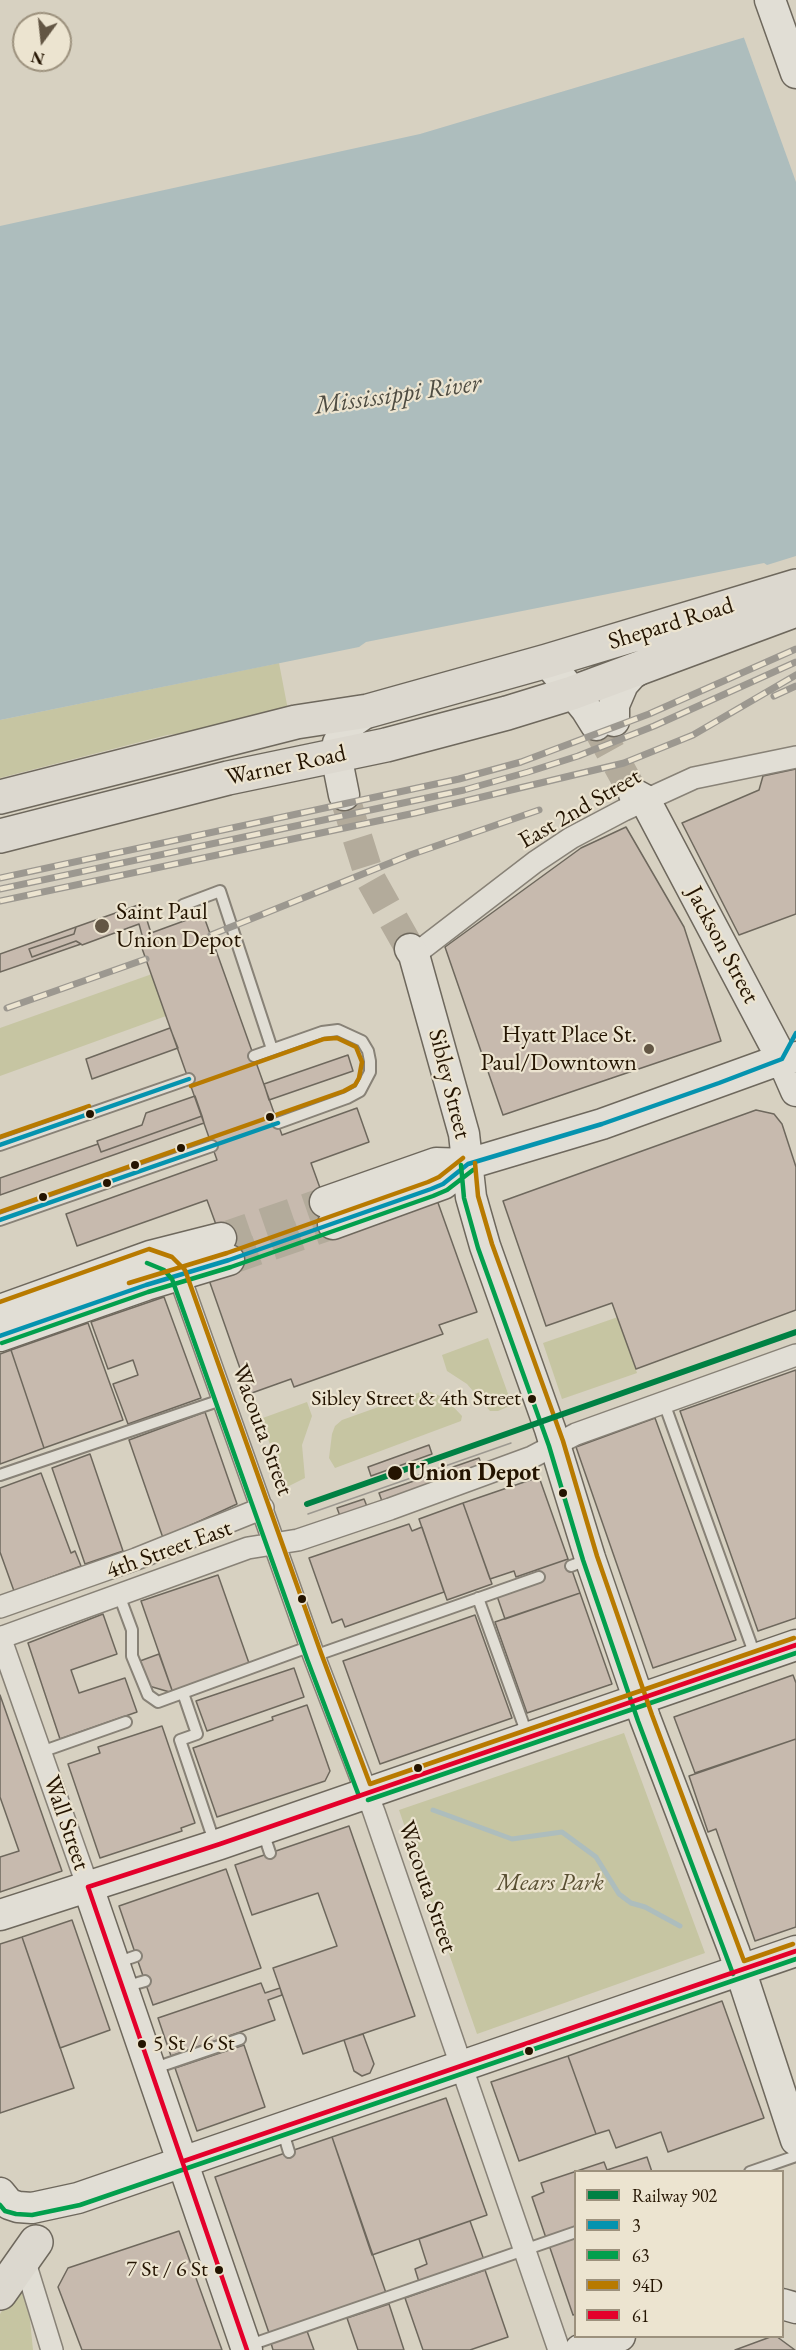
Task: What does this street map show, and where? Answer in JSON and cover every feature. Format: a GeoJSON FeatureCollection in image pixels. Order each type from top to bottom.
{"type":"FeatureCollection","features":[{"type":"Feature","properties":{"kind":"highway","name":"Shepard Road"},"geometry":{"type":"LineString","coordinates":[[547,661],[796,586]]}},
{"type":"Feature","properties":{"kind":"highway","name":"Shepard Road"},"geometry":{"type":"LineString","coordinates":[[572,693],[796,610]]}},
{"type":"Feature","properties":{"kind":"highway","name":"Warner Road"},"geometry":{"type":"LineString","coordinates":[[0,797],[296,722],[368,711],[547,661]]}},
{"type":"Feature","properties":{"kind":"highway","name":"Warner Road"},"geometry":{"type":"LineString","coordinates":[[0,836],[228,778],[430,734],[572,693]]}},
{"type":"Feature","properties":{"kind":"highway"},"geometry":{"type":"LineString","coordinates":[[0,2293],[36,2242]]}},
{"type":"Feature","properties":{"kind":"main road"},"geometry":{"type":"LineString","coordinates":[[770,0],[796,73]]}},
{"type":"Feature","properties":{"kind":"main road"},"geometry":{"type":"LineString","coordinates":[[547,661],[572,693],[605,723],[623,684],[632,674],[648,663]]}},
{"type":"Feature","properties":{"kind":"main road"},"geometry":{"type":"LineString","coordinates":[[344,795],[336,755],[342,734],[348,725],[368,711]]}},
{"type":"Feature","properties":{"kind":"main road","name":"Jackson Street"},"geometry":{"type":"LineString","coordinates":[[642,794],[789,1058],[796,1091]]}},
{"type":"Feature","properties":{"kind":"main road","name":"Sibley Street"},"geometry":{"type":"LineString","coordinates":[[412,952],[464,1134],[471,1197],[485,1246],[555,1444],[580,1562],[638,1699],[740,1971],[796,2140]]}},
{"type":"Feature","properties":{"kind":"main road"},"geometry":{"type":"LineString","coordinates":[[329,1213],[443,1184],[468,1164],[652,1108],[789,1058],[796,1033]]}},
{"type":"Feature","properties":{"kind":"main road"},"geometry":{"type":"LineString","coordinates":[[0,1310],[150,1256],[225,1249],[179,1275],[0,1336]]}},
{"type":"Feature","properties":{"kind":"main road"},"geometry":{"type":"LineString","coordinates":[[0,1916],[216,1845],[266,1841],[366,1793],[796,1645]]}},
{"type":"Feature","properties":{"kind":"main road","name":"Wall Street"},"geometry":{"type":"LineString","coordinates":[[88,1887],[130,1972],[152,2069],[246,2348]]}},
{"type":"Feature","properties":{"kind":"main road"},"geometry":{"type":"LineString","coordinates":[[9,2200],[32,2208],[78,2198],[184,2161],[285,2140],[462,2066],[796,1951]]}},
{"type":"Feature","properties":{"kind":"main road"},"geometry":{"type":"LineString","coordinates":[[36,2242],[78,2198]]}},
{"type":"Feature","properties":{"kind":"main road"},"geometry":{"type":"LineString","coordinates":[[580,2350],[617,2338]]}},
{"type":"Feature","properties":{"kind":"street","name":"East 2nd Street"},"geometry":{"type":"LineString","coordinates":[[412,952],[534,862],[642,794],[694,778],[796,758]]}},
{"type":"Feature","properties":{"kind":"street"},"geometry":{"type":"LineString","coordinates":[[150,1256],[168,1264],[179,1275]]}},
{"type":"Feature","properties":{"kind":"street","name":"Wacouta Street"},"geometry":{"type":"LineString","coordinates":[[179,1275],[366,1793],[559,2350]]}},
{"type":"Feature","properties":{"kind":"street","name":"4th Street East"},"geometry":{"type":"LineString","coordinates":[[0,1638],[248,1548],[298,1540],[390,1509],[532,1457],[576,1434],[796,1356]]}},
{"type":"Feature","properties":{"kind":"street","name":"4th Street East"},"geometry":{"type":"LineString","coordinates":[[0,1607],[136,1559],[263,1508]]}},
{"type":"Feature","properties":{"kind":"street","name":"Wall Street"},"geometry":{"type":"LineString","coordinates":[[0,1638],[88,1887]]}},
{"type":"Feature","properties":{"kind":"street"},"geometry":{"type":"LineString","coordinates":[[36,2242],[29,2255],[27,2270],[52,2350]]}},
{"type":"Feature","properties":{"kind":"lane"},"geometry":{"type":"LineString","coordinates":[[183,905],[220,891],[272,1049]]}},
{"type":"Feature","properties":{"kind":"lane"},"geometry":{"type":"LineString","coordinates":[[254,1056],[322,1032],[338,1030],[362,1041],[370,1061],[370,1072],[360,1091],[278,1123]]}},
{"type":"Feature","properties":{"kind":"lane"},"geometry":{"type":"LineString","coordinates":[[0,1145],[189,1079]]}},
{"type":"Feature","properties":{"kind":"lane"},"geometry":{"type":"LineString","coordinates":[[0,1220],[212,1146]]}},
{"type":"Feature","properties":{"kind":"lane"},"geometry":{"type":"LineString","coordinates":[[0,1475],[224,1399]]}},
{"type":"Feature","properties":{"kind":"lane"},"geometry":{"type":"LineString","coordinates":[[664,1403],[756,1658]]}},
{"type":"Feature","properties":{"kind":"lane"},"geometry":{"type":"LineString","coordinates":[[119,1595],[132,1630],[132,1656],[148,1695],[158,1702],[539,1577]]}},
{"type":"Feature","properties":{"kind":"lane"},"geometry":{"type":"LineString","coordinates":[[478,1598],[528,1737]]}},
{"type":"Feature","properties":{"kind":"lane"},"geometry":{"type":"LineString","coordinates":[[183,1693],[196,1734],[180,1740],[216,1845]]}},
{"type":"Feature","properties":{"kind":"lane"},"geometry":{"type":"LineString","coordinates":[[41,1752],[126,1722]]}},
{"type":"Feature","properties":{"kind":"lane"},"geometry":{"type":"LineString","coordinates":[[152,2069],[240,2039]]}},
{"type":"Feature","properties":{"kind":"lane"},"geometry":{"type":"LineString","coordinates":[[756,2170],[796,2156]]}},
{"type":"Feature","properties":{"kind":"lane"},"geometry":{"type":"LineString","coordinates":[[246,2348],[574,2233]]}},
{"type":"Feature","properties":{"kind":"green space"},"geometry":{"type":"Polygon","coordinates":[[[279,663],[288,710],[230,728],[167,735],[0,778],[0,720],[279,663]]]}},
{"type":"Feature","properties":{"kind":"green space"},"geometry":{"type":"Polygon","coordinates":[[[152,974],[166,1016],[0,1076],[0,1028],[152,974]]]}},
{"type":"Feature","properties":{"kind":"green space"},"geometry":{"type":"Polygon","coordinates":[[[618,1317],[637,1373],[562,1399],[543,1343],[618,1317]]]}},
{"type":"Feature","properties":{"kind":"green space"},"geometry":{"type":"Polygon","coordinates":[[[488,1338],[512,1405],[498,1411],[490,1411],[467,1384],[447,1371],[442,1355],[488,1338]]]}},
{"type":"Feature","properties":{"kind":"green space"},"geometry":{"type":"Polygon","coordinates":[[[426,1390],[445,1398],[462,1416],[461,1421],[335,1468],[329,1458],[332,1434],[335,1426],[342,1420],[426,1390]]]}},
{"type":"Feature","properties":{"kind":"green space"},"geometry":{"type":"Polygon","coordinates":[[[307,1402],[312,1416],[302,1445],[305,1478],[287,1487],[260,1419],[307,1402]]]}},
{"type":"Feature","properties":{"kind":"green space","name":"Mears Park"},"geometry":{"type":"Polygon","coordinates":[[[624,1733],[705,1953],[477,2034],[399,1810],[624,1733]]]}},
{"type":"Feature","properties":{"kind":"green space"},"geometry":{"type":"Polygon","coordinates":[[[22,2279],[29,2310],[33,2350],[0,2350],[0,2314],[22,2279]]]}},
{"type":"Feature","properties":{"kind":"water","name":"Mississippi River"},"geometry":{"type":"Polygon","coordinates":[[[796,22],[796,556],[767,565],[764,563],[366,642],[359,647],[0,720],[0,226],[420,134],[796,22]]]}},
{"type":"Feature","properties":{"kind":"pier"},"geometry":{"type":"Polygon","coordinates":[[[796,19],[796,182],[743,35],[796,19]]]}},
{"type":"Feature","properties":{"kind":"building"},"geometry":{"type":"Polygon","coordinates":[[[796,769],[796,914],[739,935],[682,823],[759,790],[763,776],[796,769]]]}},
{"type":"Feature","properties":{"kind":"building"},"geometry":{"type":"Polygon","coordinates":[[[626,827],[684,927],[721,1041],[503,1115],[445,947],[581,848],[626,827]]]}},
{"type":"Feature","properties":{"kind":"building"},"geometry":{"type":"Polygon","coordinates":[[[141,904],[143,909],[148,908],[150,915],[146,917],[151,933],[203,914],[282,1135],[357,1108],[369,1142],[311,1163],[337,1235],[437,1200],[477,1312],[439,1325],[443,1334],[294,1387],[291,1379],[249,1394],[209,1280],[233,1271],[207,1200],[77,1246],[66,1214],[217,1160],[138,937],[142,935],[139,924],[82,945],[76,941],[32,957],[29,949],[74,934],[76,927],[141,904]]]}},
{"type":"Feature","properties":{"kind":"building"},"geometry":{"type":"Polygon","coordinates":[[[76,927],[74,934],[29,949],[32,957],[76,941],[81,944],[0,972],[0,954],[76,927]]]}},
{"type":"Feature","properties":{"kind":"building"},"geometry":{"type":"Polygon","coordinates":[[[170,1028],[178,1048],[92,1079],[86,1059],[170,1028]]]}},
{"type":"Feature","properties":{"kind":"building"},"geometry":{"type":"Polygon","coordinates":[[[348,1055],[353,1071],[269,1100],[264,1084],[348,1055]]]}},
{"type":"Feature","properties":{"kind":"building"},"geometry":{"type":"Polygon","coordinates":[[[195,1096],[202,1116],[101,1152],[97,1141],[142,1125],[146,1113],[195,1096]]]}},
{"type":"Feature","properties":{"kind":"building"},"geometry":{"type":"Polygon","coordinates":[[[756,1110],[774,1114],[782,1124],[796,1167],[796,1310],[636,1369],[612,1303],[546,1326],[503,1201],[756,1110]]]}},
{"type":"Feature","properties":{"kind":"building"},"geometry":{"type":"Polygon","coordinates":[[[202,1116],[204,1123],[0,1195],[0,1178],[98,1144],[101,1152],[202,1116]]]}},
{"type":"Feature","properties":{"kind":"building"},"geometry":{"type":"Polygon","coordinates":[[[164,1297],[201,1398],[128,1424],[113,1384],[138,1375],[133,1360],[108,1369],[91,1322],[164,1297]]]}},
{"type":"Feature","properties":{"kind":"building"},"geometry":{"type":"Polygon","coordinates":[[[88,1323],[123,1420],[44,1448],[11,1350],[88,1323]]]}},
{"type":"Feature","properties":{"kind":"building"},"geometry":{"type":"Polygon","coordinates":[[[11,1350],[44,1448],[0,1464],[0,1354],[11,1350]]]}},
{"type":"Feature","properties":{"kind":"building"},"geometry":{"type":"Polygon","coordinates":[[[796,1370],[796,1618],[758,1631],[680,1411],[796,1370]]]}},
{"type":"Feature","properties":{"kind":"building"},"geometry":{"type":"Polygon","coordinates":[[[205,1412],[237,1504],[163,1538],[129,1440],[205,1412]]]}},
{"type":"Feature","properties":{"kind":"building"},"geometry":{"type":"Polygon","coordinates":[[[655,1418],[736,1640],[653,1668],[576,1447],[655,1418]]]}},
{"type":"Feature","properties":{"kind":"building"},"geometry":{"type":"Polygon","coordinates":[[[429,1445],[432,1454],[371,1476],[368,1467],[429,1445]]]}},
{"type":"Feature","properties":{"kind":"building"},"geometry":{"type":"Polygon","coordinates":[[[90,1454],[123,1551],[85,1564],[52,1468],[90,1454]]]}},
{"type":"Feature","properties":{"kind":"building"},"geometry":{"type":"Polygon","coordinates":[[[479,1458],[483,1468],[456,1478],[453,1467],[479,1458]]]}},
{"type":"Feature","properties":{"kind":"building"},"geometry":{"type":"Polygon","coordinates":[[[41,1473],[71,1553],[75,1551],[81,1566],[14,1591],[0,1552],[0,1488],[41,1473]]]}},
{"type":"Feature","properties":{"kind":"building"},"geometry":{"type":"Polygon","coordinates":[[[437,1473],[441,1483],[383,1504],[379,1493],[437,1473]]]}},
{"type":"Feature","properties":{"kind":"building"},"geometry":{"type":"Polygon","coordinates":[[[539,1477],[568,1559],[516,1577],[514,1571],[490,1579],[463,1503],[539,1477]]]}},
{"type":"Feature","properties":{"kind":"building"},"geometry":{"type":"Polygon","coordinates":[[[364,1499],[368,1509],[341,1519],[337,1508],[364,1499]]]}},
{"type":"Feature","properties":{"kind":"building"},"geometry":{"type":"Polygon","coordinates":[[[463,1503],[492,1584],[447,1600],[419,1519],[463,1503]]]}},
{"type":"Feature","properties":{"kind":"building"},"geometry":{"type":"Polygon","coordinates":[[[409,1524],[412,1531],[422,1527],[444,1592],[345,1627],[342,1619],[332,1623],[309,1558],[409,1524]]]}},
{"type":"Feature","properties":{"kind":"building"},"geometry":{"type":"Polygon","coordinates":[[[568,1559],[580,1593],[505,1619],[497,1596],[540,1581],[536,1570],[568,1559]]]}},
{"type":"Feature","properties":{"kind":"building"},"geometry":{"type":"Polygon","coordinates":[[[218,1575],[250,1666],[173,1693],[141,1601],[218,1575]]]}},
{"type":"Feature","properties":{"kind":"building"},"geometry":{"type":"Polygon","coordinates":[[[580,1593],[612,1684],[527,1713],[495,1622],[580,1593]]]}},
{"type":"Feature","properties":{"kind":"building"},"geometry":{"type":"Polygon","coordinates":[[[103,1614],[117,1654],[71,1670],[79,1693],[125,1678],[137,1712],[60,1739],[28,1643],[103,1614]]]}},
{"type":"Feature","properties":{"kind":"building"},"geometry":{"type":"Polygon","coordinates":[[[475,1615],[512,1718],[380,1764],[343,1661],[475,1615]]]}},
{"type":"Feature","properties":{"kind":"building"},"geometry":{"type":"Polygon","coordinates":[[[159,1654],[173,1693],[149,1686],[140,1661],[159,1654]]]}},
{"type":"Feature","properties":{"kind":"building"},"geometry":{"type":"Polygon","coordinates":[[[294,1668],[304,1697],[207,1731],[196,1701],[294,1668]]]}},
{"type":"Feature","properties":{"kind":"building"},"geometry":{"type":"Polygon","coordinates":[[[793,1675],[796,1683],[796,1739],[695,1773],[674,1717],[793,1675]]]}},
{"type":"Feature","properties":{"kind":"building"},"geometry":{"type":"Polygon","coordinates":[[[0,1695],[62,1871],[0,1892],[0,1857],[19,1851],[0,1797],[0,1695]]]}},
{"type":"Feature","properties":{"kind":"building"},"geometry":{"type":"Polygon","coordinates":[[[307,1705],[330,1771],[325,1781],[217,1817],[193,1748],[273,1720],[272,1717],[307,1705]]]}},
{"type":"Feature","properties":{"kind":"building"},"geometry":{"type":"Polygon","coordinates":[[[162,1726],[195,1823],[181,1828],[182,1831],[100,1858],[68,1764],[100,1753],[98,1747],[162,1726]]]}},
{"type":"Feature","properties":{"kind":"building"},"geometry":{"type":"Polygon","coordinates":[[[796,1739],[796,1927],[755,1941],[716,1829],[708,1832],[689,1776],[796,1739]]]}},
{"type":"Feature","properties":{"kind":"building"},"geometry":{"type":"Polygon","coordinates":[[[349,1826],[415,2016],[303,2054],[273,1968],[337,1946],[318,1893],[252,1915],[235,1865],[349,1826]]]}},
{"type":"Feature","properties":{"kind":"building"},"geometry":{"type":"Polygon","coordinates":[[[226,1869],[261,1968],[153,2005],[119,1906],[226,1869]]]}},
{"type":"Feature","properties":{"kind":"building"},"geometry":{"type":"Polygon","coordinates":[[[72,1920],[110,2030],[60,2048],[22,1937],[72,1920]]]}},
{"type":"Feature","properties":{"kind":"building"},"geometry":{"type":"Polygon","coordinates":[[[22,1937],[74,2088],[0,2113],[0,1944],[22,1937]]]}},
{"type":"Feature","properties":{"kind":"building"},"geometry":{"type":"Polygon","coordinates":[[[261,1983],[265,1993],[280,1988],[282,1995],[268,2000],[275,2020],[171,2056],[158,2018],[261,1983]]]}},
{"type":"Feature","properties":{"kind":"building"},"geometry":{"type":"Polygon","coordinates":[[[722,2001],[764,2118],[668,2152],[661,2132],[616,2148],[609,2130],[596,2134],[568,2056],[722,2001]]]}},
{"type":"Feature","properties":{"kind":"building"},"geometry":{"type":"Polygon","coordinates":[[[363,2034],[374,2064],[370,2073],[362,2076],[354,2071],[344,2040],[363,2034]]]}},
{"type":"Feature","properties":{"kind":"building"},"geometry":{"type":"Polygon","coordinates":[[[244,2045],[265,2107],[197,2131],[175,2068],[244,2045]]]}},
{"type":"Feature","properties":{"kind":"building"},"geometry":{"type":"Polygon","coordinates":[[[568,2056],[596,2134],[519,2161],[491,2082],[568,2056]]]}},
{"type":"Feature","properties":{"kind":"building"},"geometry":{"type":"Polygon","coordinates":[[[446,2098],[487,2215],[372,2255],[332,2137],[446,2098]]]}},
{"type":"Feature","properties":{"kind":"building"},"geometry":{"type":"Polygon","coordinates":[[[332,2137],[386,2293],[269,2333],[215,2177],[332,2137]]]}},
{"type":"Feature","properties":{"kind":"building"},"geometry":{"type":"Polygon","coordinates":[[[647,2157],[651,2170],[607,2170],[647,2157]]]}},
{"type":"Feature","properties":{"kind":"building"},"geometry":{"type":"Polygon","coordinates":[[[604,2162],[607,2170],[580,2170],[604,2162]]]}},
{"type":"Feature","properties":{"kind":"building"},"geometry":{"type":"Polygon","coordinates":[[[574,2172],[574,2229],[546,2238],[532,2197],[544,2192],[541,2183],[574,2172]]]}},
{"type":"Feature","properties":{"kind":"building"},"geometry":{"type":"Polygon","coordinates":[[[470,2221],[484,2260],[419,2282],[415,2269],[427,2264],[419,2239],[470,2221]]]}},
{"type":"Feature","properties":{"kind":"building"},"geometry":{"type":"Polygon","coordinates":[[[179,2231],[222,2350],[82,2350],[58,2287],[68,2268],[179,2231]]]}},
{"type":"Feature","properties":{"kind":"building"},"geometry":{"type":"Polygon","coordinates":[[[574,2237],[574,2315],[573,2315],[549,2245],[574,2237]]]}},
{"type":"Feature","properties":{"kind":"building"},"geometry":{"type":"Polygon","coordinates":[[[485,2270],[508,2337],[470,2350],[423,2350],[405,2298],[485,2270]]]}},
{"type":"Feature","properties":{"kind":"building"},"geometry":{"type":"Polygon","coordinates":[[[389,2304],[404,2350],[358,2350],[347,2318],[389,2304]]]}},
{"type":"Feature","properties":{"kind":"building"},"geometry":{"type":"Polygon","coordinates":[[[307,2331],[314,2350],[273,2350],[271,2343],[307,2331]]]}},
{"type":"Feature","properties":{"kind":"building"},"geometry":{"type":"Polygon","coordinates":[[[768,2338],[779,2338],[795,2350],[735,2350],[768,2338]]]}},
{"type":"Feature","properties":{"kind":"waterway"},"geometry":{"type":"LineString","coordinates":[[433,1810],[512,1839],[562,1832],[596,1857],[619,1894],[631,1903],[645,1907],[680,1926]]}},
{"type":"Feature","properties":{"kind":"tunnel"},"geometry":{"type":"LineString","coordinates":[[596,725],[634,794]]}},
{"type":"Feature","properties":{"kind":"tunnel"},"geometry":{"type":"LineString","coordinates":[[344,795],[370,878],[410,949]]}},
{"type":"Feature","properties":{"kind":"tunnel"},"geometry":{"type":"LineString","coordinates":[[221,1238],[325,1202]]}},
{"type":"Feature","properties":{"kind":"tunnel"},"geometry":{"type":"LineString","coordinates":[[229,1260],[333,1224]]}},
{"type":"Feature","properties":{"kind":"tram line"},"geometry":{"type":"LineString","coordinates":[[308,1514],[511,1443]]}},
{"type":"Feature","properties":{"kind":"railway"},"geometry":{"type":"LineString","coordinates":[[0,878],[459,779],[521,762],[649,714],[796,649]]}},
{"type":"Feature","properties":{"kind":"railway"},"geometry":{"type":"LineString","coordinates":[[0,889],[464,790],[528,772],[578,756],[654,726],[796,662]]}},
{"type":"Feature","properties":{"kind":"railway"},"geometry":{"type":"LineString","coordinates":[[0,901],[415,813],[624,763],[693,735],[796,675]]}},
{"type":"Feature","properties":{"kind":"railway"},"geometry":{"type":"LineString","coordinates":[[774,696],[796,686]]}},
{"type":"Feature","properties":{"kind":"railway"},"geometry":{"type":"LineString","coordinates":[[211,935],[410,855],[539,810]]}},
{"type":"Feature","properties":{"kind":"railway"},"geometry":{"type":"LineString","coordinates":[[7,1008],[146,959]]}},
{"type":"Feature","properties":{"kind":"rail line","name":"902"},"geometry":{"type":"LineString","coordinates":[[307,1504],[796,1332]]}},
{"type":"Feature","properties":{"kind":"transit line","name":"3"},"geometry":{"type":"LineString","coordinates":[[0,1336],[146,1285],[229,1260],[431,1189],[443,1184],[468,1164],[602,1124],[719,1083],[782,1059],[796,1033]]}},
{"type":"Feature","properties":{"kind":"transit line","name":"94D"},"geometry":{"type":"LineString","coordinates":[[0,1212],[344,1091],[355,1085],[362,1062],[356,1047],[337,1038],[324,1039],[191,1086]]}},
{"type":"Feature","properties":{"kind":"transit line","name":"3"},"geometry":{"type":"LineString","coordinates":[[0,1145],[189,1079]]}},
{"type":"Feature","properties":{"kind":"transit line","name":"94D"},"geometry":{"type":"LineString","coordinates":[[0,1137],[89,1106]]}},
{"type":"Feature","properties":{"kind":"transit line","name":"3"},"geometry":{"type":"LineString","coordinates":[[0,1220],[278,1123]]}},
{"type":"Feature","properties":{"kind":"transit line","name":"94D"},"geometry":{"type":"LineString","coordinates":[[129,1283],[227,1253],[428,1182],[439,1177],[463,1158]]}},
{"type":"Feature","properties":{"kind":"transit line","name":"94D"},"geometry":{"type":"LineString","coordinates":[[475,1163],[478,1196],[492,1244],[563,1441],[597,1556],[652,1715],[744,1961],[793,1944]]}},
{"type":"Feature","properties":{"kind":"transit line","name":"63"},"geometry":{"type":"LineString","coordinates":[[461,1165],[464,1198],[478,1248],[549,1446],[583,1560],[638,1721],[733,1974]]}},
{"type":"Feature","properties":{"kind":"transit line","name":"63"},"geometry":{"type":"LineString","coordinates":[[2,1343],[148,1292],[231,1267],[433,1196],[447,1190],[473,1170]]}},
{"type":"Feature","properties":{"kind":"transit line","name":"94D"},"geometry":{"type":"LineString","coordinates":[[0,1302],[149,1249],[172,1257],[185,1270],[370,1784],[794,1638]]}},
{"type":"Feature","properties":{"kind":"transit line","name":"63"},"geometry":{"type":"LineString","coordinates":[[147,1263],[164,1270],[172,1279],[307,1659],[359,1796]]}},
{"type":"Feature","properties":{"kind":"transit line","name":"61"},"geometry":{"type":"LineString","coordinates":[[247,2350],[88,1887],[220,1844],[796,1645]]}},
{"type":"Feature","properties":{"kind":"transit line","name":"63"},"geometry":{"type":"LineString","coordinates":[[368,1800],[796,1653]]}},
{"type":"Feature","properties":{"kind":"transit line","name":"61"},"geometry":{"type":"LineString","coordinates":[[184,2161],[796,1951]]}},
{"type":"Feature","properties":{"kind":"transit line","name":"63"},"geometry":{"type":"LineString","coordinates":[[0,2205],[5,2211],[32,2215],[80,2205],[796,1959]]}},
{"type":"Feature","properties":{"kind":"place","name":"Saint Paul Union Depot"},"geometry":{"type":"Point","coordinates":[102,926]}},
{"type":"Feature","properties":{"kind":"place","name":"Hyatt Place St. Paul/Downtown"},"geometry":{"type":"Point","coordinates":[649,1049]}},
{"type":"Feature","properties":{"kind":"place","name":"Sibley Street & 4th Street"},"geometry":{"type":"Point","coordinates":[532,1399]}},
{"type":"Feature","properties":{"kind":"place","name":"Union Depot"},"geometry":{"type":"Point","coordinates":[395,1473]}},
{"type":"Feature","properties":{"kind":"place","name":"5 St / 6 St"},"geometry":{"type":"Point","coordinates":[142,2044]}},
{"type":"Feature","properties":{"kind":"place","name":"7 St / 6 St"},"geometry":{"type":"Point","coordinates":[219,2270]}}]}
